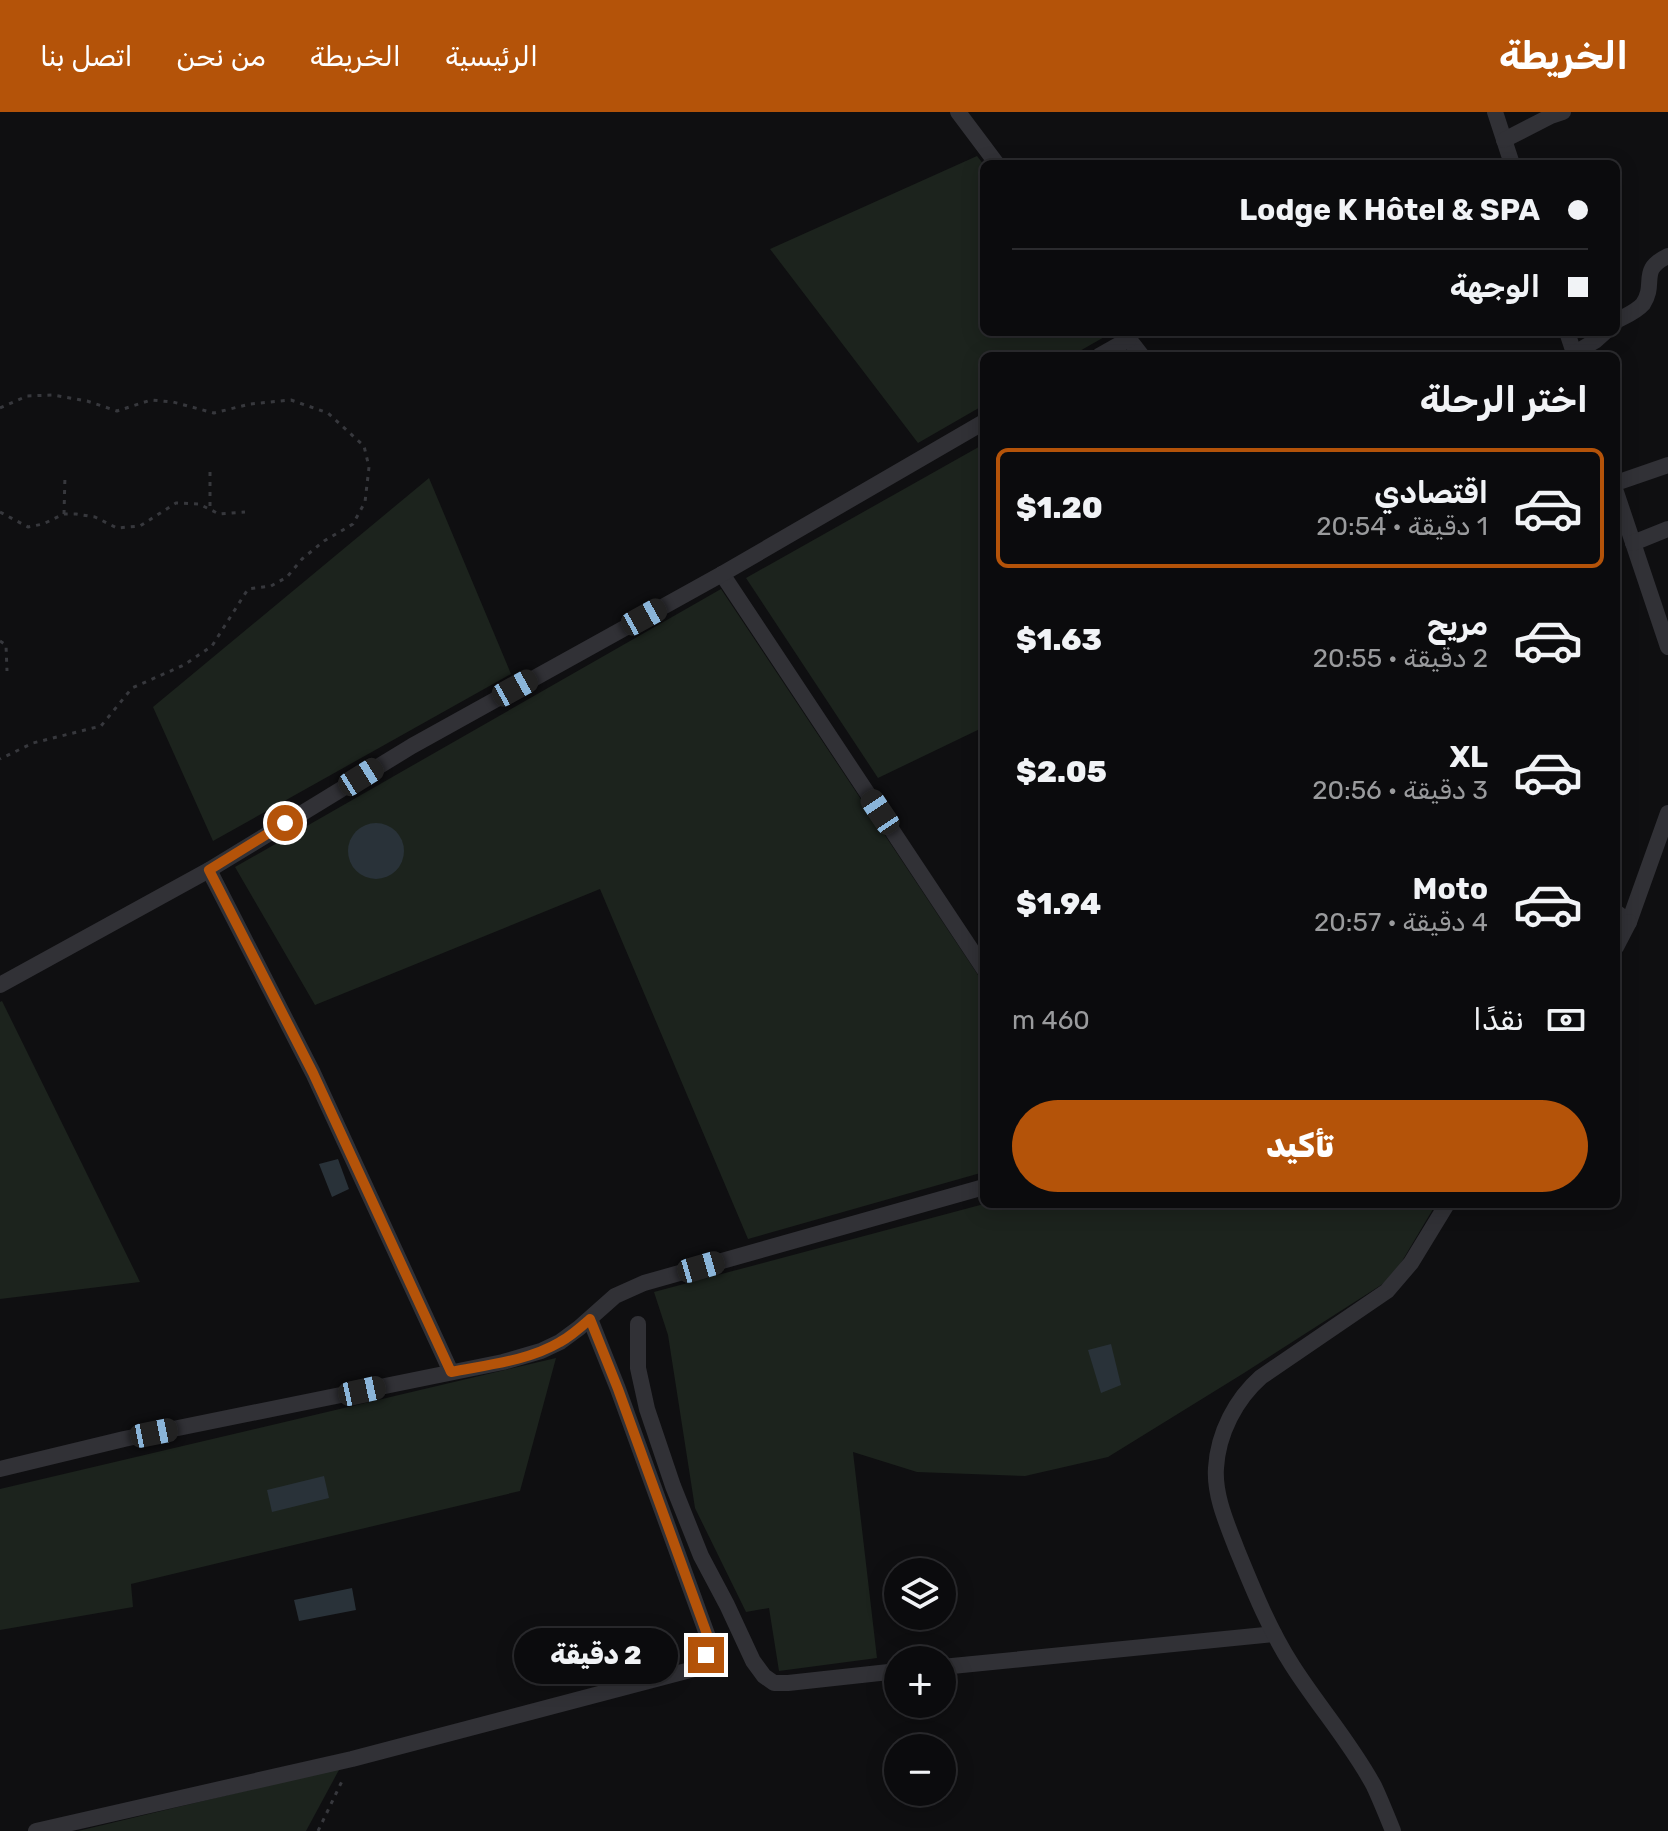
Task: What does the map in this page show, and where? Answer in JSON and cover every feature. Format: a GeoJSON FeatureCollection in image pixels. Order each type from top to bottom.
{"type":"FeatureCollection","features":[{"type":"Feature","properties":{"kind":"street"},"geometry":{"type":"LineString","coordinates":[[958,112],[994,160]]}},
{"type":"Feature","properties":{"kind":"street"},"geometry":{"type":"LineString","coordinates":[[1495,112],[1511,160]]}},
{"type":"Feature","properties":{"kind":"street"},"geometry":{"type":"LineString","coordinates":[[1504,140],[1563,112]]}},
{"type":"Feature","properties":{"kind":"street"},"geometry":{"type":"LineString","coordinates":[[1620,319],[1641,306],[1648,294],[1651,269],[1657,261],[1668,256]]}},
{"type":"Feature","properties":{"kind":"street"},"geometry":{"type":"LineString","coordinates":[[1104,352],[1126,336],[1139,352]]}},
{"type":"Feature","properties":{"kind":"street"},"geometry":{"type":"LineString","coordinates":[[1579,352],[1600,336]]}},
{"type":"Feature","properties":{"kind":"street"},"geometry":{"type":"LineString","coordinates":[[0,985],[209,870],[412,746],[722,574],[980,424]]}},
{"type":"Feature","properties":{"kind":"street"},"geometry":{"type":"LineString","coordinates":[[1620,482],[1668,465]]}},
{"type":"Feature","properties":{"kind":"street"},"geometry":{"type":"LineString","coordinates":[[1620,504],[1668,647]]}},
{"type":"Feature","properties":{"kind":"street"},"geometry":{"type":"LineString","coordinates":[[1633,543],[1668,529]]}},
{"type":"Feature","properties":{"kind":"street"},"geometry":{"type":"LineString","coordinates":[[722,574],[980,963]]}},
{"type":"Feature","properties":{"kind":"street"},"geometry":{"type":"LineString","coordinates":[[1622,917],[1668,813]]}},
{"type":"Feature","properties":{"kind":"street"},"geometry":{"type":"LineString","coordinates":[[209,870],[313,1073],[451,1372]]}},
{"type":"Feature","properties":{"kind":"street"},"geometry":{"type":"LineString","coordinates":[[0,1469],[124,1439],[503,1362],[560,1342],[615,1296],[644,1283],[980,1188]]}},
{"type":"Feature","properties":{"kind":"street"},"geometry":{"type":"LineString","coordinates":[[1393,1831],[1373,1785],[1274,1634],[1235,1545],[1218,1495],[1216,1468],[1236,1404],[1248,1389],[1387,1291],[1411,1263],[1445,1208]]}},
{"type":"Feature","properties":{"kind":"street"},"geometry":{"type":"LineString","coordinates":[[36,1831],[352,1759],[694,1669],[706,1655],[708,1637],[590,1319]]}},
{"type":"Feature","properties":{"kind":"street"},"geometry":{"type":"LineString","coordinates":[[638,1324],[638,1368],[643,1395],[673,1486],[701,1556],[753,1661],[764,1676],[774,1683],[884,1673]]}},
{"type":"Feature","properties":{"kind":"street"},"geometry":{"type":"LineString","coordinates":[[956,1666],[1274,1634]]}},
{"type":"Feature","properties":{"kind":"path"},"geometry":{"type":"LineString","coordinates":[[0,408],[27,396],[53,395],[87,401],[117,411],[151,400],[173,402],[214,413],[250,404],[291,400],[328,413],[364,446],[369,467],[365,502],[353,524],[324,541],[302,559],[287,577],[271,586],[248,589],[212,646],[184,665],[132,688],[101,726],[33,743],[0,759]]}},
{"type":"Feature","properties":{"kind":"path"},"geometry":{"type":"LineString","coordinates":[[210,472],[210,509]]}},
{"type":"Feature","properties":{"kind":"path"},"geometry":{"type":"LineString","coordinates":[[64,514],[65,475]]}},
{"type":"Feature","properties":{"kind":"path"},"geometry":{"type":"LineString","coordinates":[[0,512],[28,527],[64,514],[95,517],[117,528],[140,526],[176,503],[199,504],[219,514],[245,512]]}},
{"type":"Feature","properties":{"kind":"path"},"geometry":{"type":"LineString","coordinates":[[0,641],[6,645],[7,671]]}},
{"type":"Feature","properties":{"kind":"path"},"geometry":{"type":"LineString","coordinates":[[318,1831],[352,1759]]}},
{"type":"Feature","properties":{"kind":"shaded area"},"geometry":{"type":"Polygon","coordinates":[[[977,156],[980,160],[980,336],[1106,336],[1078,352],[980,352],[980,407],[918,443],[770,249],[977,156]]]}},
{"type":"Feature","properties":{"kind":"shaded area"},"geometry":{"type":"Polygon","coordinates":[[[980,446],[980,729],[878,778],[746,578],[980,446]]]}},
{"type":"Feature","properties":{"kind":"shaded area"},"geometry":{"type":"Polygon","coordinates":[[[429,478],[511,674],[213,841],[153,707],[429,478]]]}},
{"type":"Feature","properties":{"kind":"shaded area"},"geometry":{"type":"Polygon","coordinates":[[[721,589],[980,978],[980,1173],[748,1239],[600,889],[315,1005],[235,867],[721,589]]]}},
{"type":"Feature","properties":{"kind":"shaded area"},"geometry":{"type":"Polygon","coordinates":[[[376,823],[396,831],[404,851],[396,871],[376,879],[356,871],[348,851],[356,831],[376,823]]]}},
{"type":"Feature","properties":{"kind":"shaded area"},"geometry":{"type":"Polygon","coordinates":[[[2,1001],[140,1282],[0,1299],[2,1001]]]}},
{"type":"Feature","properties":{"kind":"shaded area"},"geometry":{"type":"Polygon","coordinates":[[[338,1159],[349,1189],[332,1197],[319,1164],[338,1159]]]}},
{"type":"Feature","properties":{"kind":"shaded area"},"geometry":{"type":"Polygon","coordinates":[[[980,1205],[980,1208],[1434,1208],[1392,1278],[1108,1457],[1025,1476],[917,1472],[853,1452],[877,1658],[779,1671],[769,1608],[746,1612],[695,1508],[668,1335],[654,1292],[980,1205]]]}},
{"type":"Feature","properties":{"kind":"shaded area"},"geometry":{"type":"Polygon","coordinates":[[[1111,1344],[1121,1385],[1101,1393],[1088,1350],[1111,1344]]]}},
{"type":"Feature","properties":{"kind":"shaded area"},"geometry":{"type":"Polygon","coordinates":[[[556,1358],[520,1491],[131,1584],[133,1607],[0,1630],[0,1489],[556,1358]]]}},
{"type":"Feature","properties":{"kind":"shaded area"},"geometry":{"type":"Polygon","coordinates":[[[324,1476],[329,1498],[272,1512],[267,1490],[324,1476]]]}},
{"type":"Feature","properties":{"kind":"shaded area"},"geometry":{"type":"Polygon","coordinates":[[[352,1588],[356,1610],[299,1621],[294,1600],[352,1588]]]}},
{"type":"Feature","properties":{"kind":"shaded area"},"geometry":{"type":"Polygon","coordinates":[[[340,1768],[306,1831],[78,1831],[340,1768]]]}},
{"type":"Feature","properties":{"kind":"route"},"geometry":{"type":"LineString","coordinates":[[285,823],[209,870],[313,1073],[451,1372],[541,1351],[560,1342],[590,1319],[708,1637],[706,1655]]}}]}
